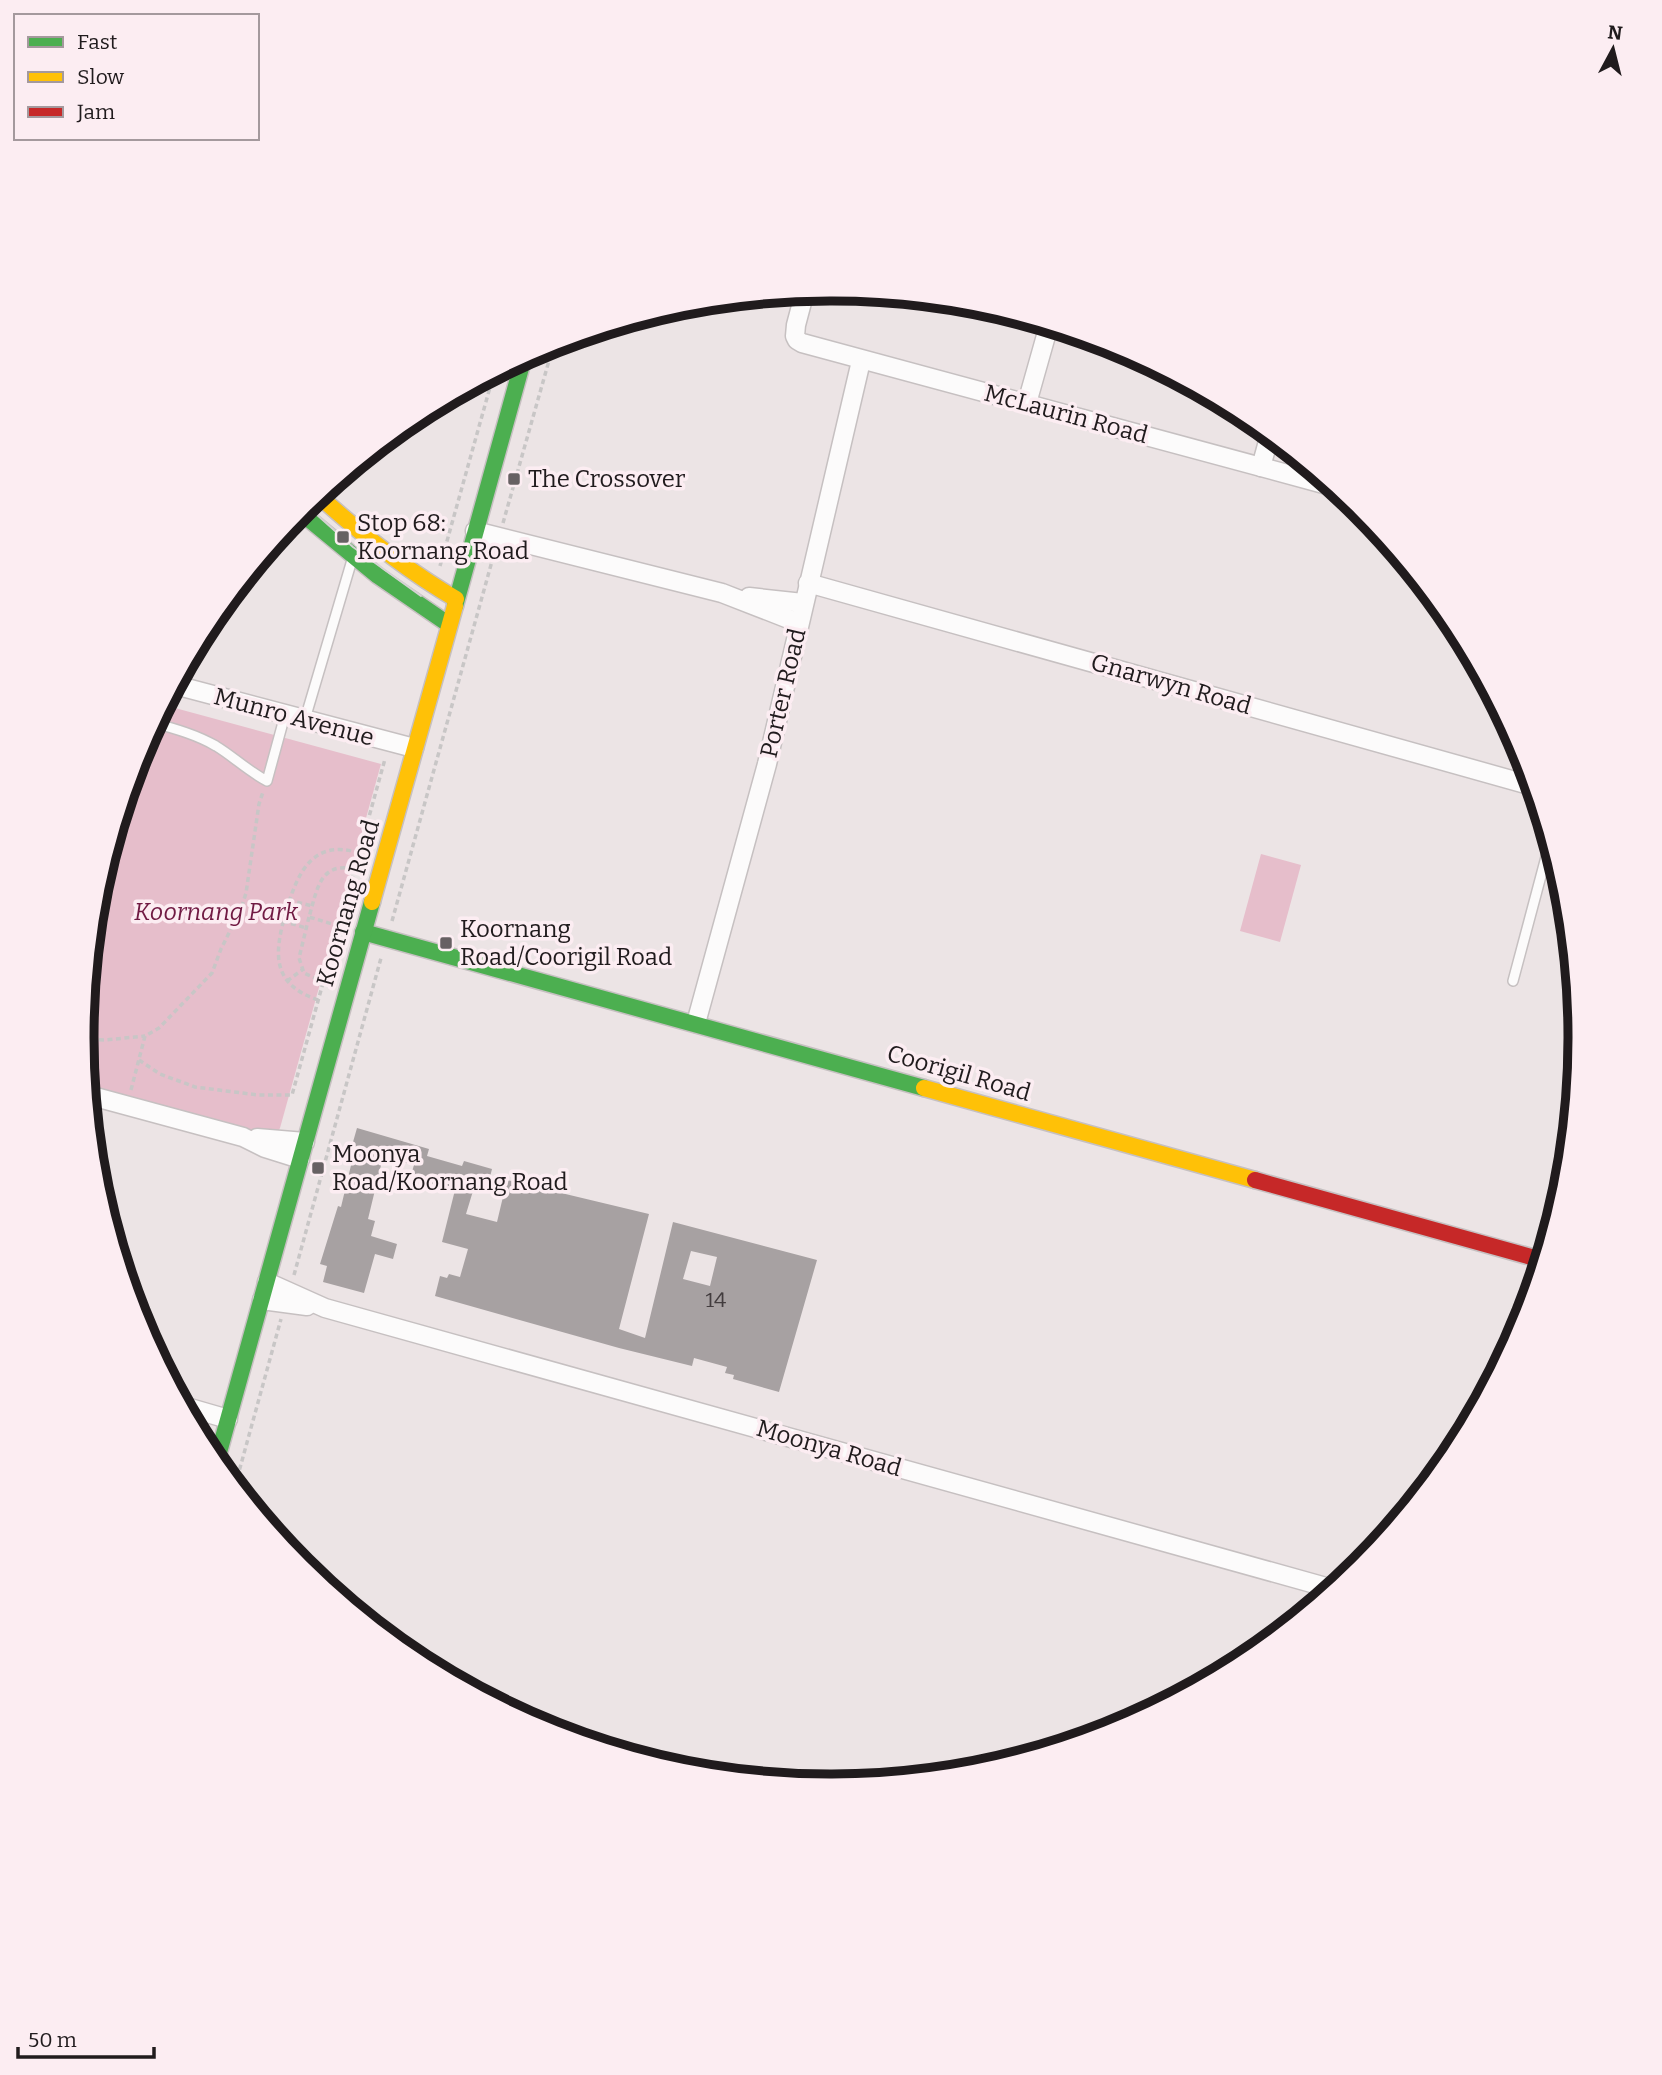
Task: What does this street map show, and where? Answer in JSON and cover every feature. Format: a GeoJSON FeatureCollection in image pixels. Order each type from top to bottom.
{"type":"FeatureCollection","features":[{"type":"Feature","properties":{"kind":"street","name":"McLaurin Road"},"geometry":{"type":"LineString","coordinates":[[802,302],[795,336],[797,341],[808,346],[1314,481]]}},
{"type":"Feature","properties":{"kind":"street"},"geometry":{"type":"LineString","coordinates":[[1027,403],[1047,333]]}},
{"type":"Feature","properties":{"kind":"street","name":"Porter Road"},"geometry":{"type":"LineString","coordinates":[[696,1023],[767,764],[861,361]]}},
{"type":"Feature","properties":{"kind":"street","name":"Koornang Road"},"geometry":{"type":"LineString","coordinates":[[220,1448],[520,370]]}},
{"type":"Feature","properties":{"kind":"street"},"geometry":{"type":"LineString","coordinates":[[1261,467],[1267,444]]}},
{"type":"Feature","properties":{"kind":"street"},"geometry":{"type":"LineString","coordinates":[[327,501],[363,535],[403,565],[456,598]]}},
{"type":"Feature","properties":{"kind":"street"},"geometry":{"type":"LineString","coordinates":[[308,519],[353,557],[448,624]]}},
{"type":"Feature","properties":{"kind":"street"},"geometry":{"type":"LineString","coordinates":[[475,531],[722,593],[799,622]]}},
{"type":"Feature","properties":{"kind":"street","name":"Gnarwyn Road"},"geometry":{"type":"LineString","coordinates":[[808,583],[1521,783]]}},
{"type":"Feature","properties":{"kind":"street"},"geometry":{"type":"LineString","coordinates":[[722,593],[803,603]]}},
{"type":"Feature","properties":{"kind":"street","name":"Munro Avenue"},"geometry":{"type":"LineString","coordinates":[[183,687],[414,748]]}},
{"type":"Feature","properties":{"kind":"street","name":"Coorigil Road"},"geometry":{"type":"LineString","coordinates":[[363,932],[1533,1257]]}},
{"type":"Feature","properties":{"kind":"street"},"geometry":{"type":"LineString","coordinates":[[97,1098],[243,1137],[303,1150]]}},
{"type":"Feature","properties":{"kind":"street","name":"Moonya Road"},"geometry":{"type":"LineString","coordinates":[[264,1291],[1322,1586]]}},
{"type":"Feature","properties":{"kind":"street"},"geometry":{"type":"LineString","coordinates":[[195,1410],[228,1419]]}},
{"type":"Feature","properties":{"kind":"lane"},"geometry":{"type":"LineString","coordinates":[[305,719],[353,557]]}},
{"type":"Feature","properties":{"kind":"lane"},"geometry":{"type":"LineString","coordinates":[[164,726],[201,738],[218,747],[267,781],[285,715]]}},
{"type":"Feature","properties":{"kind":"lane"},"geometry":{"type":"LineString","coordinates":[[1513,981],[1545,860]]}},
{"type":"Feature","properties":{"kind":"path"},"geometry":{"type":"LineString","coordinates":[[238,1474],[550,357]]}},
{"type":"Feature","properties":{"kind":"path"},"geometry":{"type":"LineString","coordinates":[[438,575],[491,385]]}},
{"type":"Feature","properties":{"kind":"path"},"geometry":{"type":"LineString","coordinates":[[139,1060],[160,1074],[194,1087],[250,1094],[292,1095],[390,743]]}},
{"type":"Feature","properties":{"kind":"path"},"geometry":{"type":"LineString","coordinates":[[94,1040],[145,1036],[159,1028],[212,973],[241,909],[248,882],[259,804],[267,781]]}},
{"type":"Feature","properties":{"kind":"path"},"geometry":{"type":"LineString","coordinates":[[318,1000],[300,993],[287,981],[279,965],[277,955],[289,900],[298,876],[313,858],[334,850],[359,852]]}},
{"type":"Feature","properties":{"kind":"path"},"geometry":{"type":"LineString","coordinates":[[323,982],[311,978],[302,970],[299,958],[312,906],[318,886],[330,870],[338,867],[355,869]]}},
{"type":"Feature","properties":{"kind":"path"},"geometry":{"type":"LineString","coordinates":[[289,900],[312,906]]}},
{"type":"Feature","properties":{"kind":"path"},"geometry":{"type":"LineString","coordinates":[[309,917],[339,926]]}},
{"type":"Feature","properties":{"kind":"path"},"geometry":{"type":"LineString","coordinates":[[284,920],[306,928]]}},
{"type":"Feature","properties":{"kind":"path"},"geometry":{"type":"LineString","coordinates":[[287,981],[302,970]]}},
{"type":"Feature","properties":{"kind":"path"},"geometry":{"type":"LineString","coordinates":[[127,1106],[145,1036]]}},
{"type":"Feature","properties":{"kind":"green space","name":"Koornang Park"},"geometry":{"type":"Polygon","coordinates":[[[173,707],[381,764],[280,1128],[276,1135],[259,1134],[96,1088],[96,989],[109,894],[134,801],[173,707]]]}},
{"type":"Feature","properties":{"kind":"green space"},"geometry":{"type":"Polygon","coordinates":[[[1261,854],[1301,865],[1280,942],[1240,931],[1261,854]]]}},
{"type":"Feature","properties":{"kind":"building"},"geometry":{"type":"Polygon","coordinates":[[[357,1128],[429,1149],[427,1156],[462,1166],[464,1161],[492,1169],[488,1185],[476,1181],[466,1214],[497,1222],[507,1180],[649,1214],[619,1329],[645,1338],[673,1222],[817,1260],[779,1392],[733,1379],[734,1375],[725,1373],[727,1367],[694,1358],[692,1366],[435,1296],[440,1276],[447,1278],[449,1274],[460,1277],[468,1249],[442,1242],[455,1190],[410,1178],[414,1165],[383,1157],[368,1219],[375,1221],[371,1236],[397,1244],[393,1259],[375,1254],[364,1293],[323,1282],[327,1266],[320,1264],[338,1206],[341,1207],[353,1157],[349,1156],[357,1128]],[[691,1251],[683,1279],[710,1286],[717,1257],[691,1251]]]}},
{"type":"Feature","properties":{"kind":"tram line"},"geometry":{"type":"LineString","coordinates":[[315,513],[353,547],[421,596]]}},
{"type":"Feature","properties":{"kind":"traffic: fast"},"geometry":{"type":"LineString","coordinates":[[455,606],[520,370]]}},
{"type":"Feature","properties":{"kind":"traffic: fast"},"geometry":{"type":"LineString","coordinates":[[308,519],[378,576],[448,624]]}},
{"type":"Feature","properties":{"kind":"traffic: fast"},"geometry":{"type":"LineString","coordinates":[[220,1448],[372,902]]}},
{"type":"Feature","properties":{"kind":"traffic: fast"},"geometry":{"type":"LineString","coordinates":[[363,932],[924,1088]]}},
{"type":"Feature","properties":{"kind":"traffic: slow"},"geometry":{"type":"LineString","coordinates":[[326,502],[384,551],[456,599]]}},
{"type":"Feature","properties":{"kind":"traffic: slow"},"geometry":{"type":"LineString","coordinates":[[372,902],[455,606]]}},
{"type":"Feature","properties":{"kind":"traffic: slow"},"geometry":{"type":"LineString","coordinates":[[924,1088],[1255,1180]]}},
{"type":"Feature","properties":{"kind":"traffic: jam"},"geometry":{"type":"LineString","coordinates":[[1255,1180],[1533,1257]]}},
{"type":"Feature","properties":{"kind":"place","name":"The Crossover"},"geometry":{"type":"Point","coordinates":[514,479]}},
{"type":"Feature","properties":{"kind":"place","name":"Stop 68: Koornang Road"},"geometry":{"type":"Point","coordinates":[343,537]}},
{"type":"Feature","properties":{"kind":"place","name":"Koornang Road/Coorigil Road"},"geometry":{"type":"Point","coordinates":[446,943]}},
{"type":"Feature","properties":{"kind":"place","name":"Moonya Road/Koornang Road"},"geometry":{"type":"Point","coordinates":[318,1168]}}]}
